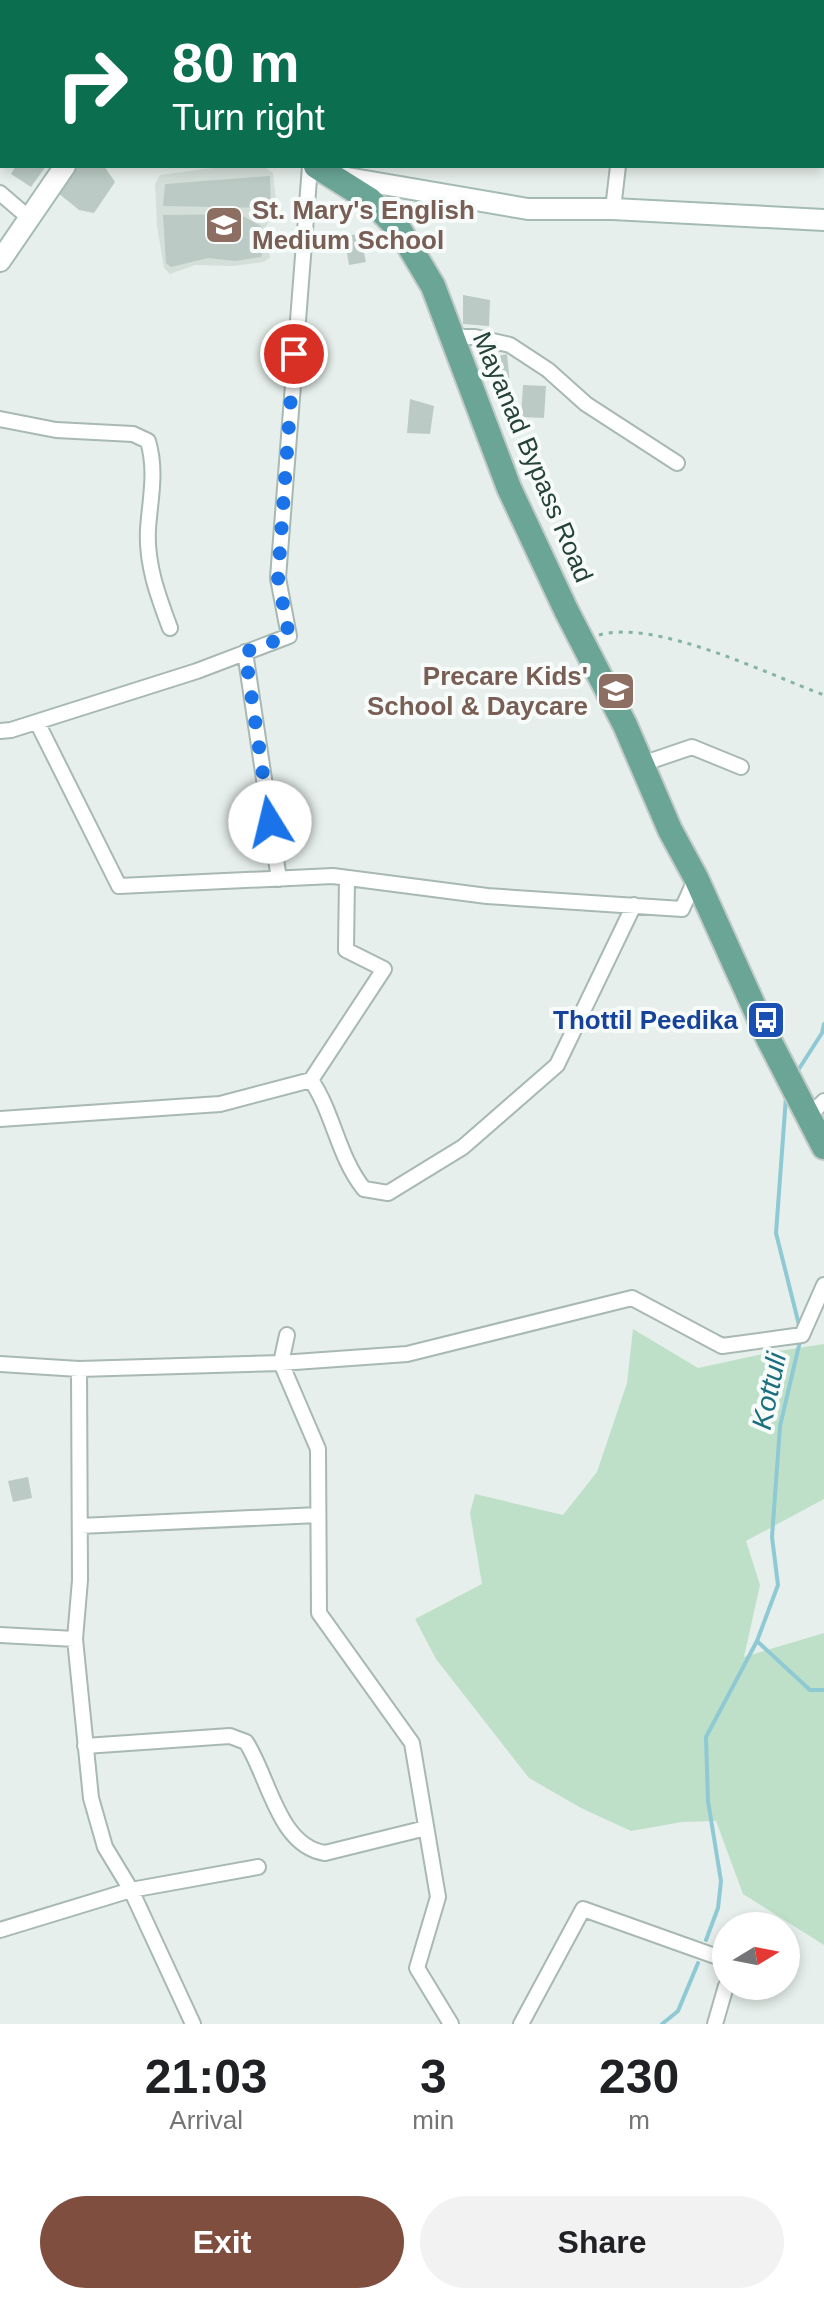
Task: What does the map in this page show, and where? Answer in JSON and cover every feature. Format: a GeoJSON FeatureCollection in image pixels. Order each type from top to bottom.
{"type":"FeatureCollection","features":[{"type":"Feature","properties":{"kind":"main road"},"geometry":{"type":"LineString","coordinates":[[0,261],[64,168]]}},
{"type":"Feature","properties":{"kind":"main road","name":"Mayanad Bypass Road"},"geometry":{"type":"LineString","coordinates":[[318,169],[365,187],[370,200],[399,229],[433,286],[509,488],[642,764],[670,830],[696,878],[768,1038],[813,1110],[824,1147]]}},
{"type":"Feature","properties":{"kind":"main road"},"geometry":{"type":"LineString","coordinates":[[365,187],[528,209],[613,209],[824,220]]}},
{"type":"Feature","properties":{"kind":"street"},"geometry":{"type":"LineString","coordinates":[[613,209],[618,168]]}},
{"type":"Feature","properties":{"kind":"street"},"geometry":{"type":"LineString","coordinates":[[0,731],[197,671],[289,636],[278,578],[318,169]]}},
{"type":"Feature","properties":{"kind":"street"},"geometry":{"type":"LineString","coordinates":[[0,193],[28,217]]}},
{"type":"Feature","properties":{"kind":"street"},"geometry":{"type":"LineString","coordinates":[[453,337],[475,337],[510,345],[548,370],[586,404],[677,463]]}},
{"type":"Feature","properties":{"kind":"street"},"geometry":{"type":"LineString","coordinates":[[0,419],[56,430],[133,434],[148,441],[153,457],[148,530],[150,565],[170,628]]}},
{"type":"Feature","properties":{"kind":"street"},"geometry":{"type":"LineString","coordinates":[[245,652],[279,879]]}},
{"type":"Feature","properties":{"kind":"street"},"geometry":{"type":"LineString","coordinates":[[37,722],[119,886],[347,878],[487,896],[682,909],[696,878]]}},
{"type":"Feature","properties":{"kind":"street"},"geometry":{"type":"LineString","coordinates":[[642,764],[692,747],[741,767]]}},
{"type":"Feature","properties":{"kind":"street"},"geometry":{"type":"LineString","coordinates":[[0,1119],[220,1104],[311,1080],[384,969],[346,950],[347,878]]}},
{"type":"Feature","properties":{"kind":"street"},"geometry":{"type":"LineString","coordinates":[[311,1080],[320,1093],[352,1174],[364,1189],[388,1193],[463,1147],[557,1065],[634,905]]}},
{"type":"Feature","properties":{"kind":"street"},"geometry":{"type":"LineString","coordinates":[[0,1364],[79,1369],[281,1363],[407,1354],[632,1298],[722,1346],[802,1335],[824,1285]]}},
{"type":"Feature","properties":{"kind":"street"},"geometry":{"type":"LineString","coordinates":[[287,1335],[281,1363],[318,1449],[319,1613],[412,1743],[438,1897],[417,1968],[451,2024]]}},
{"type":"Feature","properties":{"kind":"street"},"geometry":{"type":"LineString","coordinates":[[79,1369],[80,1580],[75,1639],[91,1798],[105,1847],[131,1890],[193,2024]]}},
{"type":"Feature","properties":{"kind":"street"},"geometry":{"type":"LineString","coordinates":[[80,1526],[318,1515]]}},
{"type":"Feature","properties":{"kind":"street"},"geometry":{"type":"LineString","coordinates":[[0,1635],[75,1639]]}},
{"type":"Feature","properties":{"kind":"street"},"geometry":{"type":"LineString","coordinates":[[85,1746],[230,1736],[246,1742],[289,1832],[310,1851],[325,1853],[426,1828]]}},
{"type":"Feature","properties":{"kind":"street"},"geometry":{"type":"LineString","coordinates":[[0,1930],[131,1890],[258,1867]]}},
{"type":"Feature","properties":{"kind":"street"},"geometry":{"type":"LineString","coordinates":[[521,2024],[583,1909],[712,1955]]}},
{"type":"Feature","properties":{"kind":"street"},"geometry":{"type":"LineString","coordinates":[[715,2024],[722,2000]]}},
{"type":"Feature","properties":{"kind":"path"},"geometry":{"type":"LineString","coordinates":[[581,640],[606,633],[637,632],[676,639],[824,695]]}},
{"type":"Feature","properties":{"kind":"shaded area"},"geometry":{"type":"Polygon","coordinates":[[[212,168],[266,168],[273,173],[277,209],[266,226],[270,258],[263,262],[233,266],[195,265],[170,274],[164,268],[157,226],[155,184],[160,175],[212,168]]]}},
{"type":"Feature","properties":{"kind":"green space"},"geometry":{"type":"Polygon","coordinates":[[[633,1329],[698,1368],[824,1344],[824,1499],[746,1541],[760,1585],[744,1657],[824,1633],[824,1945],[800,1930],[800,1912],[772,1912],[743,1894],[716,1821],[682,1822],[631,1831],[581,1808],[529,1778],[436,1659],[415,1619],[482,1584],[470,1513],[475,1494],[563,1515],[597,1472],[627,1383],[633,1329]]]}},
{"type":"Feature","properties":{"kind":"building"},"geometry":{"type":"Polygon","coordinates":[[[15,168],[45,168],[31,187],[11,174],[15,168]]]}},
{"type":"Feature","properties":{"kind":"building"},"geometry":{"type":"Polygon","coordinates":[[[75,168],[105,168],[115,182],[94,213],[79,210],[58,193],[75,168]]]}},
{"type":"Feature","properties":{"kind":"building"},"geometry":{"type":"Polygon","coordinates":[[[270,176],[271,208],[163,206],[165,184],[270,176]]]}},
{"type":"Feature","properties":{"kind":"building"},"geometry":{"type":"Polygon","coordinates":[[[239,214],[261,226],[265,245],[261,257],[235,261],[208,258],[171,267],[166,263],[163,215],[239,214]]]}},
{"type":"Feature","properties":{"kind":"building"},"geometry":{"type":"Polygon","coordinates":[[[360,234],[366,262],[349,265],[344,236],[360,234]]]}},
{"type":"Feature","properties":{"kind":"building"},"geometry":{"type":"Polygon","coordinates":[[[463,295],[490,300],[489,326],[463,324],[463,295]]]}},
{"type":"Feature","properties":{"kind":"building"},"geometry":{"type":"Polygon","coordinates":[[[507,354],[510,384],[494,388],[487,359],[507,354]]]}},
{"type":"Feature","properties":{"kind":"building"},"geometry":{"type":"Polygon","coordinates":[[[523,385],[546,386],[544,418],[521,417],[523,385]]]}},
{"type":"Feature","properties":{"kind":"building"},"geometry":{"type":"Polygon","coordinates":[[[410,399],[434,406],[430,434],[407,433],[410,399]]]}},
{"type":"Feature","properties":{"kind":"building"},"geometry":{"type":"Polygon","coordinates":[[[28,1477],[32,1498],[13,1502],[8,1481],[28,1477]]]}},
{"type":"Feature","properties":{"kind":"waterway","name":"Kottuli"},"geometry":{"type":"LineString","coordinates":[[795,1075],[822,1033],[824,1024]]}},
{"type":"Feature","properties":{"kind":"waterway","name":"Kottuli"},"geometry":{"type":"LineString","coordinates":[[786,1097],[776,1233],[800,1329]]}},
{"type":"Feature","properties":{"kind":"waterway","name":"Kottuli"},"geometry":{"type":"LineString","coordinates":[[801,1337],[780,1426],[772,1537],[778,1585],[757,1641],[810,1690],[824,1690]]}},
{"type":"Feature","properties":{"kind":"waterway"},"geometry":{"type":"LineString","coordinates":[[706,1940],[718,1908],[721,1881],[708,1801],[706,1737],[757,1641]]}},
{"type":"Feature","properties":{"kind":"waterway"},"geometry":{"type":"LineString","coordinates":[[662,2024],[678,2011],[698,1963]]}},
{"type":"Feature","properties":{"kind":"place","name":"St. Mary's English Medium School"},"geometry":{"type":"Point","coordinates":[224,225]}},
{"type":"Feature","properties":{"kind":"place","name":"Precare Kids' School & Daycare"},"geometry":{"type":"Point","coordinates":[616,691]}},
{"type":"Feature","properties":{"kind":"place","name":"Thottil Peedika"},"geometry":{"type":"Point","coordinates":[766,1020]}},
{"type":"Feature","properties":{"kind":"route"},"geometry":{"type":"LineString","coordinates":[[270,822],[245,652],[289,636],[278,578],[294,354]]}}]}
